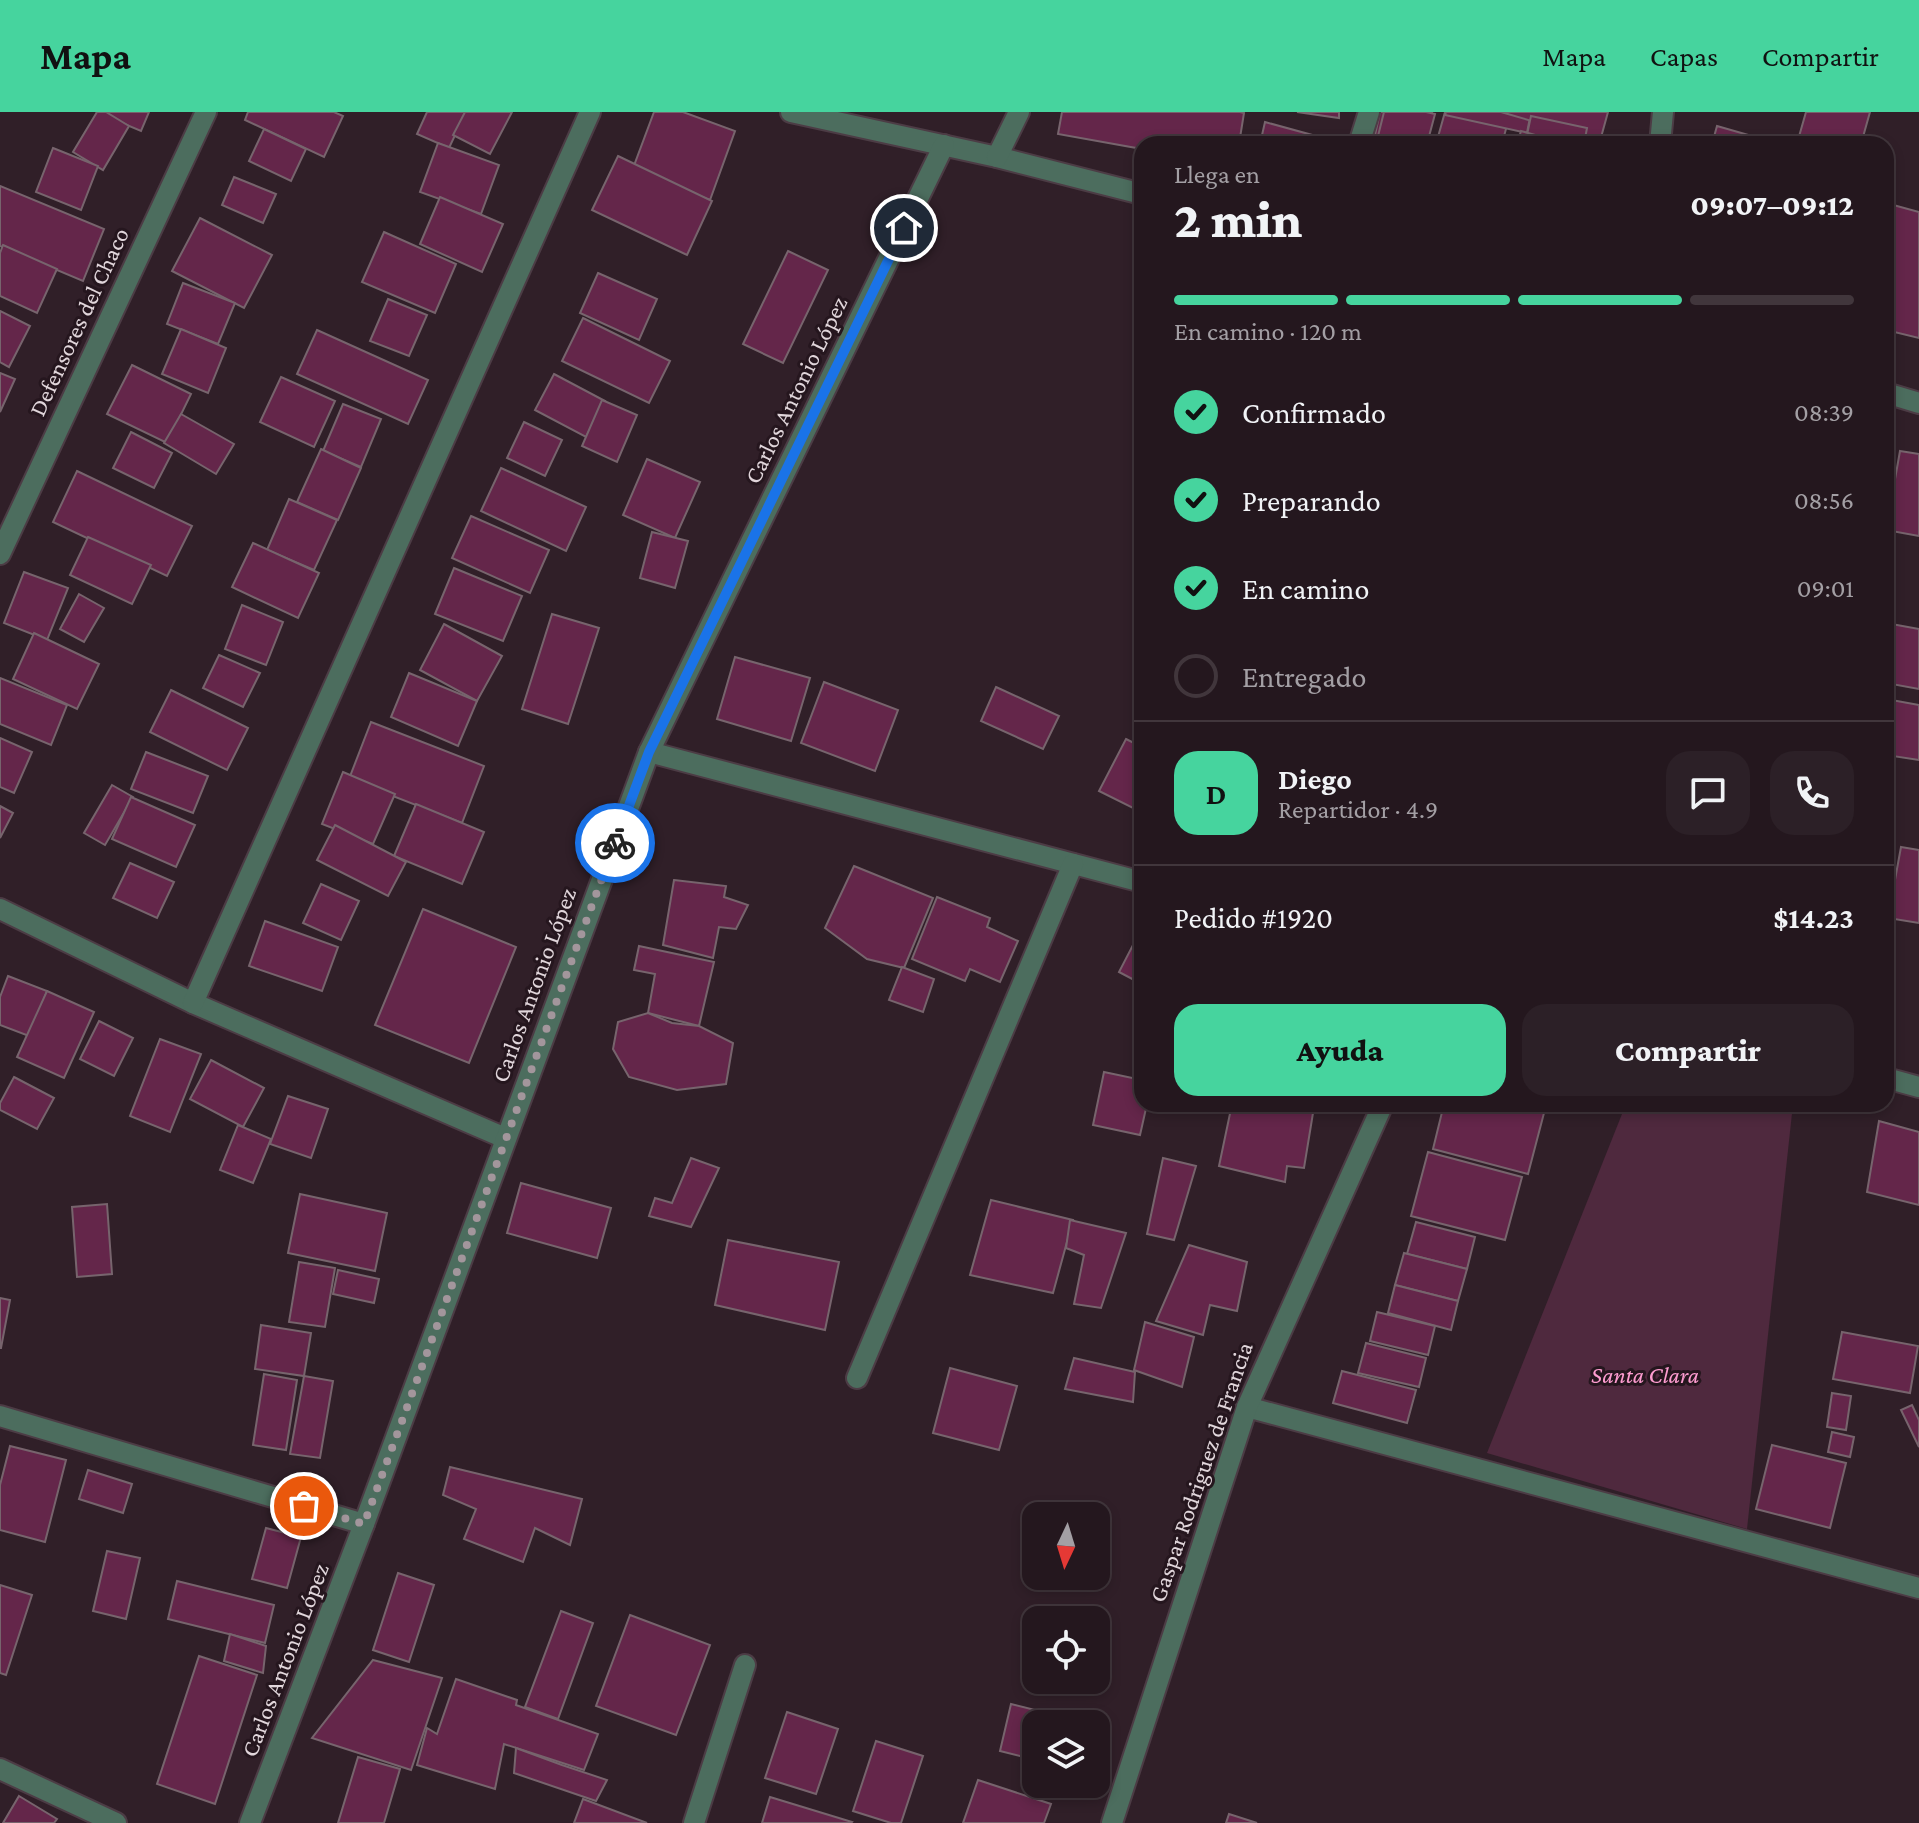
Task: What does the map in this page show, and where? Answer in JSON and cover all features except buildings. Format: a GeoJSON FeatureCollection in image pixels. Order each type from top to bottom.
{"type":"FeatureCollection","features":[{"type":"Feature","properties":{"kind":"street","name":"Defensores del Chaco"},"geometry":{"type":"LineString","coordinates":[[0,554],[206,112]]}},
{"type":"Feature","properties":{"kind":"street"},"geometry":{"type":"LineString","coordinates":[[193,1003],[590,112]]}},
{"type":"Feature","properties":{"kind":"street"},"geometry":{"type":"LineString","coordinates":[[791,112],[997,157],[1134,192]]}},
{"type":"Feature","properties":{"kind":"street"},"geometry":{"type":"LineString","coordinates":[[997,157],[1019,112]]}},
{"type":"Feature","properties":{"kind":"street"},"geometry":{"type":"LineString","coordinates":[[1362,136],[1369,112]]}},
{"type":"Feature","properties":{"kind":"street"},"geometry":{"type":"LineString","coordinates":[[1661,136],[1663,112]]}},
{"type":"Feature","properties":{"kind":"street","name":"Carlos Antonio López"},"geometry":{"type":"LineString","coordinates":[[250,1823],[364,1524],[649,752],[944,145]]}},
{"type":"Feature","properties":{"kind":"street"},"geometry":{"type":"LineString","coordinates":[[1894,395],[1919,403]]}},
{"type":"Feature","properties":{"kind":"street"},"geometry":{"type":"LineString","coordinates":[[649,752],[1134,880]]}},
{"type":"Feature","properties":{"kind":"street"},"geometry":{"type":"LineString","coordinates":[[857,1378],[1073,864]]}},
{"type":"Feature","properties":{"kind":"street"},"geometry":{"type":"LineString","coordinates":[[0,909],[193,1003],[505,1138]]}},
{"type":"Feature","properties":{"kind":"street"},"geometry":{"type":"LineString","coordinates":[[1894,1080],[1919,1087]]}},
{"type":"Feature","properties":{"kind":"street","name":"Gaspar Rodriguez de Francia"},"geometry":{"type":"LineString","coordinates":[[1112,1823],[1247,1407],[1379,1112]]}},
{"type":"Feature","properties":{"kind":"street"},"geometry":{"type":"LineString","coordinates":[[1247,1407],[1919,1588]]}},
{"type":"Feature","properties":{"kind":"street"},"geometry":{"type":"LineString","coordinates":[[0,1416],[364,1524]]}},
{"type":"Feature","properties":{"kind":"street"},"geometry":{"type":"LineString","coordinates":[[694,1823],[745,1665]]}},
{"type":"Feature","properties":{"kind":"street"},"geometry":{"type":"LineString","coordinates":[[0,1769],[116,1823]]}},
{"type":"Feature","properties":{"kind":"green space","name":"Santa Clara"},"geometry":{"type":"Polygon","coordinates":[[[1623,1112],[1792,1112],[1747,1529],[1487,1453],[1623,1112]]]}},
{"type":"Feature","properties":{"kind":"way so far"},"geometry":{"type":"LineString","coordinates":[[304,1506],[364,1524],[615,843]]}},
{"type":"Feature","properties":{"kind":"route"},"geometry":{"type":"LineString","coordinates":[[615,843],[649,752],[904,228]]}}]}
